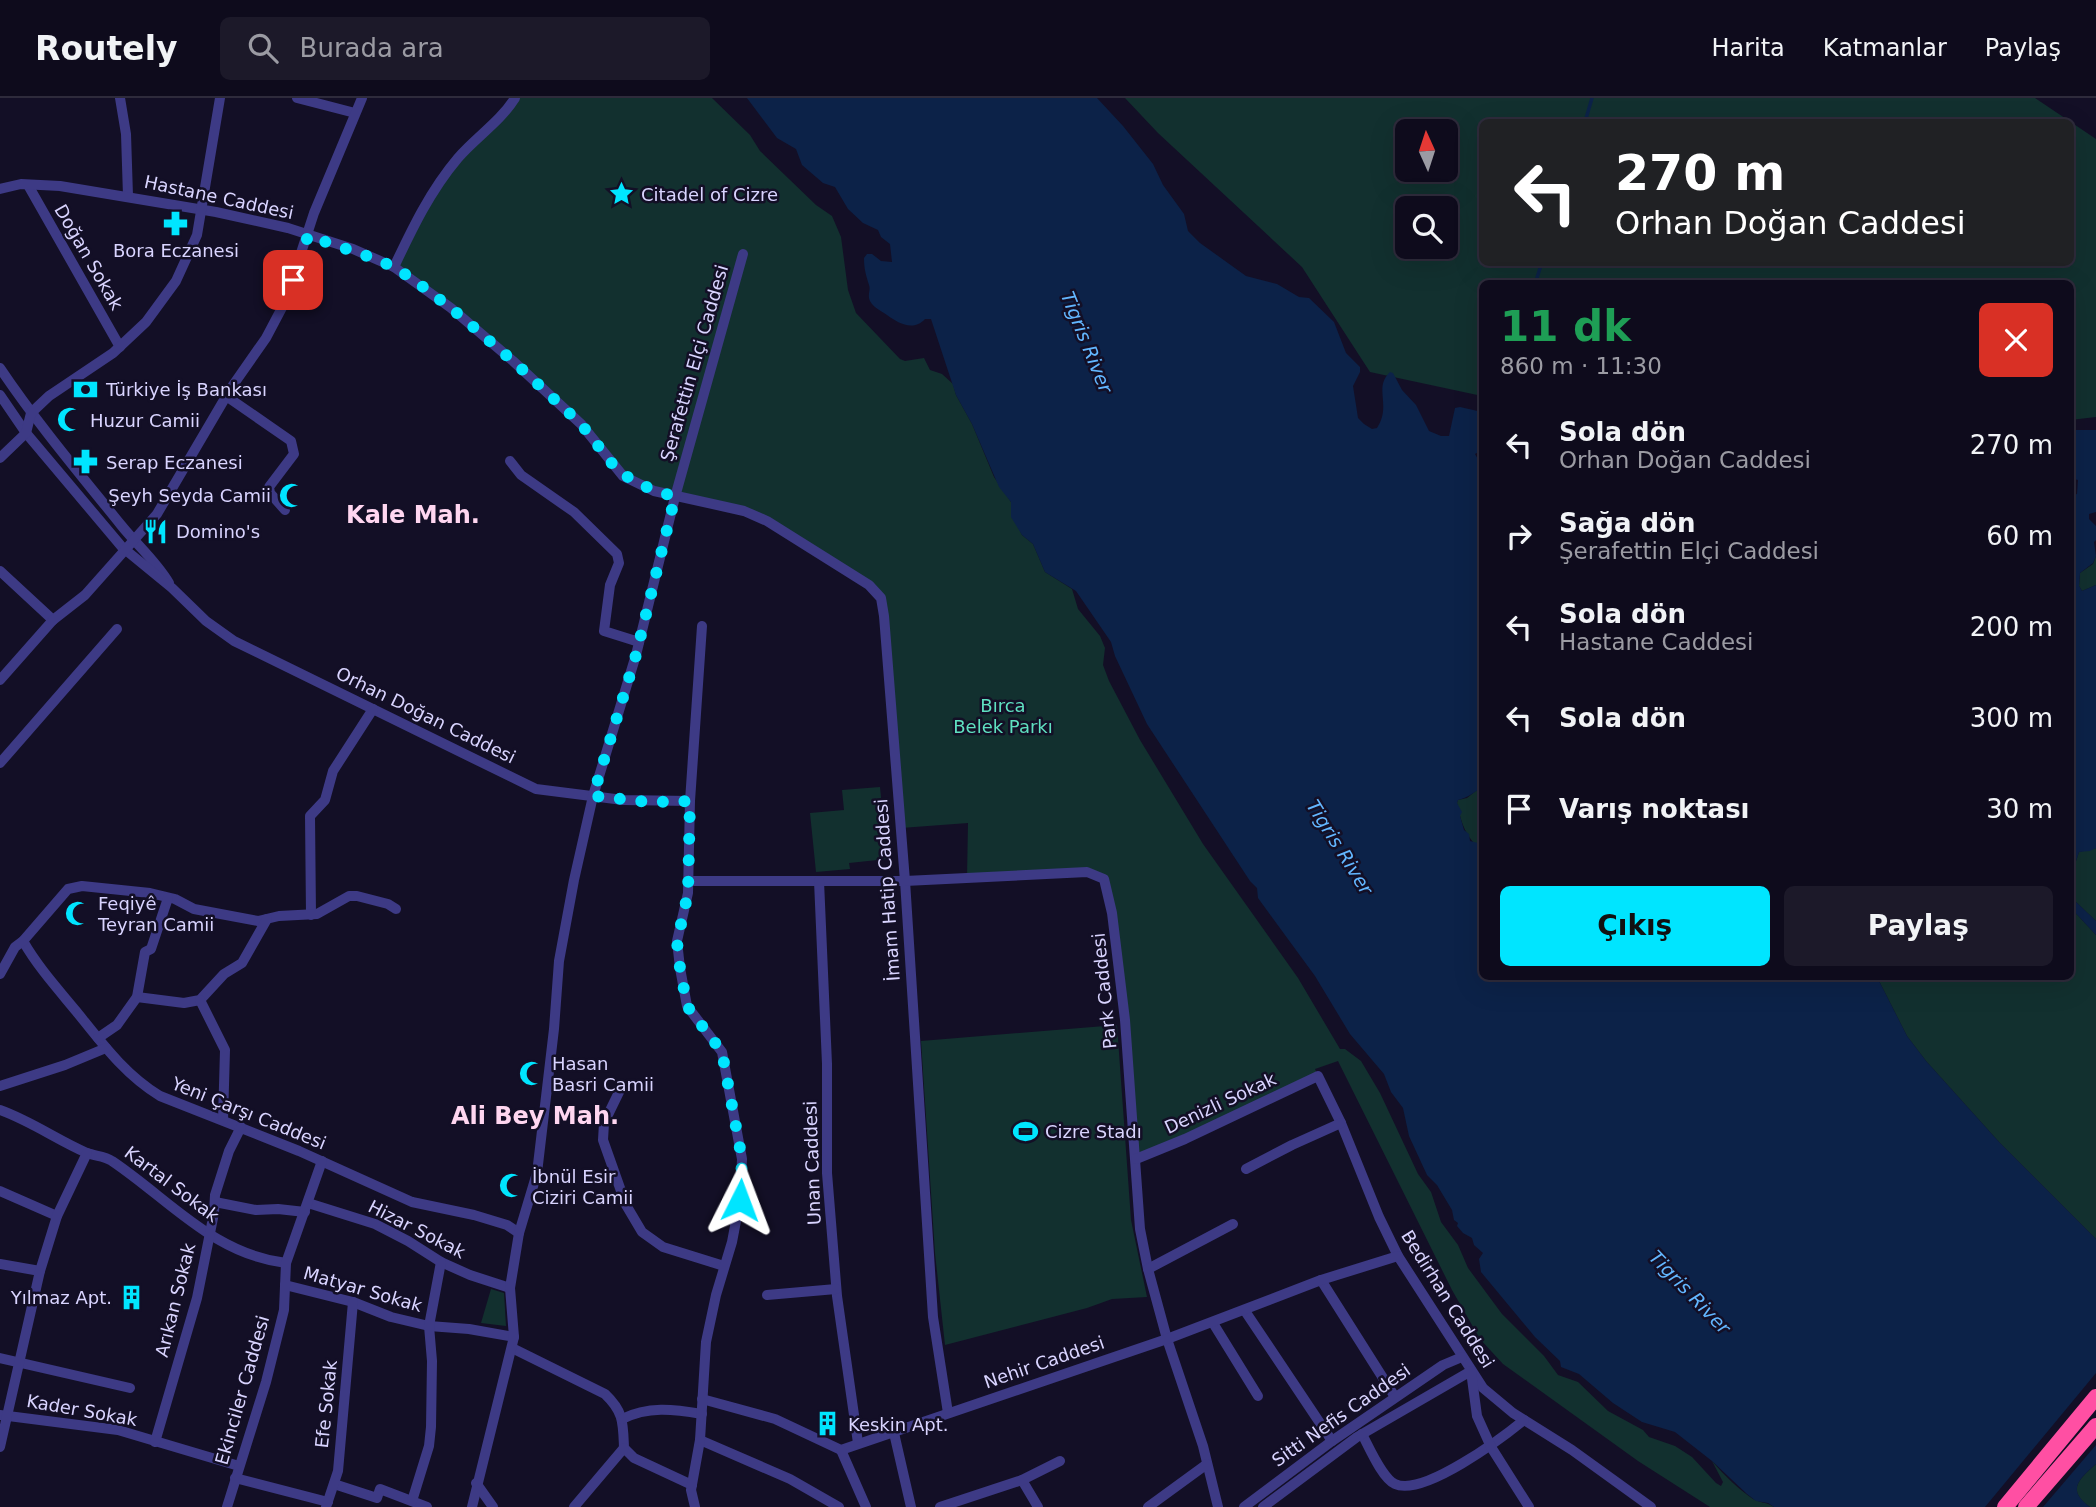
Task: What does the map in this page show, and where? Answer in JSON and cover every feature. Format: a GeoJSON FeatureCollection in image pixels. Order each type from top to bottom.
{"type":"FeatureCollection","features":[{"type":"Feature","properties":{"kind":"highway"},"geometry":{"type":"LineString","coordinates":[[2005,1507],[2096,1397]]}},
{"type":"Feature","properties":{"kind":"highway"},"geometry":{"type":"LineString","coordinates":[[2026,1507],[2096,1426]]}},
{"type":"Feature","properties":{"kind":"street"},"geometry":{"type":"LineString","coordinates":[[120,98],[126,134],[128,196]]}},
{"type":"Feature","properties":{"kind":"street"},"geometry":{"type":"LineString","coordinates":[[0,457],[26,433],[31,412],[49,396],[120,346],[146,322],[176,281],[197,235],[220,98]]}},
{"type":"Feature","properties":{"kind":"street"},"geometry":{"type":"LineString","coordinates":[[297,98],[355,113]]}},
{"type":"Feature","properties":{"kind":"street"},"geometry":{"type":"LineString","coordinates":[[0,680],[53,620],[85,595],[157,514],[226,396],[266,338],[285,302],[314,213],[362,98]]}},
{"type":"Feature","properties":{"kind":"street"},"geometry":{"type":"LineString","coordinates":[[394,267],[425,204],[458,158],[508,109],[514,98]]}},
{"type":"Feature","properties":{"kind":"street","name":"Hastane Caddesi"},"geometry":{"type":"LineString","coordinates":[[0,189],[28,185],[60,186],[203,209],[288,228],[394,267],[451,308],[513,361],[581,424],[623,476],[675,497]]}},
{"type":"Feature","properties":{"kind":"street","name":"Doğan Sokak"},"geometry":{"type":"LineString","coordinates":[[28,185],[120,346]]}},
{"type":"Feature","properties":{"kind":"street","name":"Şerafettin Elçi Caddesi"},"geometry":{"type":"LineString","coordinates":[[471,1507],[513,1343],[510,1288],[519,1233],[537,1173],[559,961],[593,796],[639,642],[675,497],[743,254]]}},
{"type":"Feature","properties":{"kind":"street","name":"Orhan Doğan Caddesi"},"geometry":{"type":"LineString","coordinates":[[0,368],[31,412],[133,539],[160,567],[172,588]]}},
{"type":"Feature","properties":{"kind":"street","name":"Orhan Doğan Caddesi"},"geometry":{"type":"LineString","coordinates":[[0,395],[26,433],[125,549],[206,621],[234,641],[536,789],[649,802],[690,801]]}},
{"type":"Feature","properties":{"kind":"street"},"geometry":{"type":"LineString","coordinates":[[226,396],[291,442],[294,454],[269,487],[270,493],[285,510]]}},
{"type":"Feature","properties":{"kind":"street"},"geometry":{"type":"LineString","coordinates":[[510,461],[521,475],[574,512],[617,554],[619,563],[610,585],[604,631],[639,642]]}},
{"type":"Feature","properties":{"kind":"street","name":"İmam Hatip Caddesi"},"geometry":{"type":"LineString","coordinates":[[675,497],[744,511],[767,521],[856,576],[881,598],[905,881],[933,1317],[948,1413]]}},
{"type":"Feature","properties":{"kind":"street"},"geometry":{"type":"LineString","coordinates":[[0,571],[53,620]]}},
{"type":"Feature","properties":{"kind":"street"},"geometry":{"type":"LineString","coordinates":[[695,1507],[692,1485],[700,1440],[706,1342],[740,1200],[742,1159],[722,1052],[687,1006],[677,942],[689,881],[690,801],[702,626]]}},
{"type":"Feature","properties":{"kind":"street"},"geometry":{"type":"LineString","coordinates":[[0,764],[117,629]]}},
{"type":"Feature","properties":{"kind":"street"},"geometry":{"type":"LineString","coordinates":[[311,915],[310,816],[324,800],[333,771],[373,709]]}},
{"type":"Feature","properties":{"kind":"street","name":"Park Caddesi"},"geometry":{"type":"LineString","coordinates":[[689,881],[905,881],[1087,872],[1104,879],[1110,895],[1125,1020],[1140,1229],[1167,1339],[1218,1507]]}},
{"type":"Feature","properties":{"kind":"street","name":"Unan Caddesi"},"geometry":{"type":"LineString","coordinates":[[819,881],[826,1052],[827,1173],[836,1289],[858,1443]]}},
{"type":"Feature","properties":{"kind":"street"},"geometry":{"type":"LineString","coordinates":[[0,974],[15,947],[68,889],[82,886],[150,893],[194,909],[258,921],[317,914],[349,896],[388,904],[397,909]]}},
{"type":"Feature","properties":{"kind":"street"},"geometry":{"type":"LineString","coordinates":[[98,1038],[117,1025],[137,997],[145,952],[151,949],[157,935],[168,898]]}},
{"type":"Feature","properties":{"kind":"street"},"geometry":{"type":"LineString","coordinates":[[137,997],[184,1003],[200,1000],[224,974],[242,963],[267,919]]}},
{"type":"Feature","properties":{"kind":"street","name":"Yeni Çarşı Caddesi"},"geometry":{"type":"LineString","coordinates":[[23,941],[35,962],[106,1048],[139,1084],[149,1090],[412,1202],[474,1215],[507,1225],[519,1233]]}},
{"type":"Feature","properties":{"kind":"street"},"geometry":{"type":"LineString","coordinates":[[200,1000],[225,1050],[223,1120]]}},
{"type":"Feature","properties":{"kind":"street"},"geometry":{"type":"LineString","coordinates":[[0,1086],[65,1065],[106,1048]]}},
{"type":"Feature","properties":{"kind":"street","name":"Denizli Sokak"},"geometry":{"type":"LineString","coordinates":[[1136,1160],[1318,1076]]}},
{"type":"Feature","properties":{"kind":"street","name":"Bedirhan Caddesi"},"geometry":{"type":"LineString","coordinates":[[1318,1076],[1398,1256],[1483,1388],[1524,1420],[1572,1450],[1651,1507]]}},
{"type":"Feature","properties":{"kind":"street"},"geometry":{"type":"LineString","coordinates":[[621,1090],[604,1123],[603,1140],[626,1205],[642,1233],[663,1247],[724,1266]]}},
{"type":"Feature","properties":{"kind":"street","name":"Kartal Sokak"},"geometry":{"type":"LineString","coordinates":[[0,1110],[19,1117],[87,1153],[109,1159],[210,1236],[249,1256],[286,1263]]}},
{"type":"Feature","properties":{"kind":"street"},"geometry":{"type":"LineString","coordinates":[[1246,1169],[1341,1123]]}},
{"type":"Feature","properties":{"kind":"street","name":"Arıkan Sokak"},"geometry":{"type":"LineString","coordinates":[[155,1442],[197,1298],[215,1202],[226,1161],[240,1127]]}},
{"type":"Feature","properties":{"kind":"street"},"geometry":{"type":"LineString","coordinates":[[0,1447],[3,1415],[20,1362],[40,1271],[57,1216],[87,1153]]}},
{"type":"Feature","properties":{"kind":"street","name":"Ekinciler Caddesi"},"geometry":{"type":"LineString","coordinates":[[227,1507],[266,1382],[284,1310],[286,1263],[321,1161]]}},
{"type":"Feature","properties":{"kind":"street"},"geometry":{"type":"LineString","coordinates":[[0,1191],[57,1216]]}},
{"type":"Feature","properties":{"kind":"street","name":"Hizar Sokak"},"geometry":{"type":"LineString","coordinates":[[215,1202],[256,1210],[306,1207],[375,1224],[441,1262],[510,1288]]}},
{"type":"Feature","properties":{"kind":"street"},"geometry":{"type":"LineString","coordinates":[[1148,1269],[1233,1224]]}},
{"type":"Feature","properties":{"kind":"street","name":"Nehir Caddesi"},"geometry":{"type":"LineString","coordinates":[[841,1450],[1213,1323],[1321,1280],[1398,1256]]}},
{"type":"Feature","properties":{"kind":"street"},"geometry":{"type":"LineString","coordinates":[[412,1500],[429,1446],[432,1362],[429,1326],[441,1262]]}},
{"type":"Feature","properties":{"kind":"street"},"geometry":{"type":"LineString","coordinates":[[0,1264],[40,1271]]}},
{"type":"Feature","properties":{"kind":"street"},"geometry":{"type":"LineString","coordinates":[[1321,1280],[1395,1397]]}},
{"type":"Feature","properties":{"kind":"street","name":"Matyar Sokak"},"geometry":{"type":"LineString","coordinates":[[285,1285],[353,1303],[391,1317],[429,1326],[469,1329],[513,1343],[605,1394],[617,1406],[622,1419]]}},
{"type":"Feature","properties":{"kind":"street"},"geometry":{"type":"LineString","coordinates":[[767,1295],[836,1289]]}},
{"type":"Feature","properties":{"kind":"street","name":"Efe Sokak"},"geometry":{"type":"LineString","coordinates":[[327,1505],[338,1471],[353,1303]]}},
{"type":"Feature","properties":{"kind":"street"},"geometry":{"type":"LineString","coordinates":[[1245,1311],[1332,1441]]}},
{"type":"Feature","properties":{"kind":"street"},"geometry":{"type":"LineString","coordinates":[[1213,1323],[1258,1396]]}},
{"type":"Feature","properties":{"kind":"street","name":"Sitti Nefis Caddesi"},"geometry":{"type":"LineString","coordinates":[[1244,1507],[1395,1397],[1443,1365],[1462,1357]]}},
{"type":"Feature","properties":{"kind":"street"},"geometry":{"type":"LineString","coordinates":[[0,1358],[130,1388]]}},
{"type":"Feature","properties":{"kind":"street"},"geometry":{"type":"LineString","coordinates":[[1263,1507],[1362,1434],[1471,1371],[1478,1416],[1491,1447],[1530,1507]]}},
{"type":"Feature","properties":{"kind":"street"},"geometry":{"type":"LineString","coordinates":[[702,1399],[775,1419],[841,1450],[866,1507]]}},
{"type":"Feature","properties":{"kind":"street"},"geometry":{"type":"LineString","coordinates":[[574,1507],[624,1448],[622,1419],[644,1410],[680,1410],[702,1414]]}},
{"type":"Feature","properties":{"kind":"street","name":"Kader Sokak"},"geometry":{"type":"LineString","coordinates":[[3,1415],[118,1430],[239,1466]]}},
{"type":"Feature","properties":{"kind":"street"},"geometry":{"type":"LineString","coordinates":[[1362,1434],[1384,1474],[1393,1483],[1404,1486],[1419,1485],[1491,1447],[1524,1420]]}},
{"type":"Feature","properties":{"kind":"street"},"geometry":{"type":"LineString","coordinates":[[894,1433],[911,1507]]}},
{"type":"Feature","properties":{"kind":"street"},"geometry":{"type":"LineString","coordinates":[[700,1440],[790,1479],[839,1507]]}},
{"type":"Feature","properties":{"kind":"street"},"geometry":{"type":"LineString","coordinates":[[624,1448],[634,1458],[692,1485]]}},
{"type":"Feature","properties":{"kind":"street"},"geometry":{"type":"LineString","coordinates":[[940,1507],[1023,1480],[1060,1461]]}},
{"type":"Feature","properties":{"kind":"street"},"geometry":{"type":"LineString","coordinates":[[1148,1507],[1207,1464]]}},
{"type":"Feature","properties":{"kind":"street"},"geometry":{"type":"LineString","coordinates":[[235,1478],[327,1505]]}},
{"type":"Feature","properties":{"kind":"street"},"geometry":{"type":"LineString","coordinates":[[1023,1480],[1038,1507]]}},
{"type":"Feature","properties":{"kind":"street"},"geometry":{"type":"LineString","coordinates":[[476,1483],[493,1507]]}},
{"type":"Feature","properties":{"kind":"street"},"geometry":{"type":"LineString","coordinates":[[334,1484],[375,1502],[380,1489],[426,1507]]}},
{"type":"Feature","properties":{"kind":"green space","name":"Bırca Belek Parkı"},"geometry":{"type":"Polygon","coordinates":[[[515,98],[712,98],[750,135],[760,151],[816,205],[832,216],[841,237],[848,290],[856,313],[900,359],[905,361],[924,358],[930,370],[942,374],[953,384],[994,477],[1011,502],[1011,512],[1022,535],[1033,544],[1045,572],[1072,589],[1078,609],[1100,636],[1105,648],[1103,665],[1109,681],[1140,740],[1203,844],[1298,978],[1340,1049],[1345,1049],[1361,1061],[1380,1093],[1418,1174],[1431,1192],[1441,1222],[1458,1245],[1468,1268],[1502,1314],[1544,1356],[1558,1375],[1578,1382],[1608,1411],[1643,1430],[1649,1437],[1675,1446],[1692,1457],[1716,1483],[1721,1486],[1723,1482],[1712,1461],[1747,1495],[1774,1507],[1710,1507],[1638,1461],[1503,1364],[1480,1339],[1452,1290],[1338,1061],[1315,1069],[1318,1076],[1136,1159],[1112,913],[1100,876],[967,878],[968,823],[901,828],[881,599],[767,521],[629,480],[553,398],[394,267],[425,204],[515,98]]]}},
{"type":"Feature","properties":{"kind":"green space"},"geometry":{"type":"Polygon","coordinates":[[[1125,98],[2035,98],[2066,119],[1479,119],[1479,266],[2074,266],[2074,124],[2096,139],[2096,417],[2074,420],[2074,280],[1479,280],[1479,395],[1370,372],[1302,267],[1158,133],[1125,98]]]}},
{"type":"Feature","properties":{"kind":"green space"},"geometry":{"type":"Polygon","coordinates":[[[2096,556],[2096,585],[2082,591],[2079,586],[2080,573],[2093,564],[2096,556]]]}},
{"type":"Feature","properties":{"kind":"green space"},"geometry":{"type":"Polygon","coordinates":[[[880,787],[887,859],[849,863],[850,869],[816,872],[810,813],[844,810],[842,790],[880,787]]]}},
{"type":"Feature","properties":{"kind":"green space"},"geometry":{"type":"Polygon","coordinates":[[[1479,788],[1479,847],[1465,829],[1460,817],[1458,800],[1467,798],[1479,788]]]}},
{"type":"Feature","properties":{"kind":"green space"},"geometry":{"type":"Polygon","coordinates":[[[2096,848],[2096,921],[2074,899],[2074,867],[2079,852],[2096,848]]]}},
{"type":"Feature","properties":{"kind":"green space"},"geometry":{"type":"Polygon","coordinates":[[[2074,911],[2096,935],[2096,1239],[1999,1142],[1907,1036],[1879,980],[2074,980],[2074,911]]]}},
{"type":"Feature","properties":{"kind":"green space","name":"Cizre Stadı"},"geometry":{"type":"Polygon","coordinates":[[[1117,1025],[1131,1220],[1147,1297],[1112,1299],[945,1345],[935,1253],[921,1041],[1117,1025]]]}},
{"type":"Feature","properties":{"kind":"green space"},"geometry":{"type":"Polygon","coordinates":[[[491,1289],[504,1293],[506,1326],[481,1323],[491,1289]]]}},
{"type":"Feature","properties":{"kind":"green space"},"geometry":{"type":"Polygon","coordinates":[[[2096,1464],[2096,1507],[2090,1507],[2078,1495],[2077,1490],[2080,1480],[2096,1464]]]}},
{"type":"Feature","properties":{"kind":"water","name":"Tigris River"},"geometry":{"type":"Polygon","coordinates":[[[747,98],[1097,98],[1153,164],[1163,185],[1184,214],[1188,231],[1200,243],[1246,276],[1277,284],[1299,297],[1309,298],[1334,322],[1346,353],[1360,367],[1353,386],[1358,418],[1364,424],[1372,429],[1377,428],[1381,420],[1383,384],[1390,372],[1416,405],[1429,431],[1449,436],[1455,408],[1479,411],[1479,452],[1475,454],[1479,461],[1479,788],[1457,803],[1462,812],[1460,816],[1464,830],[1469,834],[1470,841],[1479,845],[1479,980],[1879,980],[1907,1036],[1926,1061],[1999,1142],[2096,1239],[2096,1464],[2080,1480],[2077,1490],[2078,1495],[2090,1507],[1774,1507],[1756,1501],[1675,1432],[1642,1422],[1613,1403],[1579,1374],[1561,1367],[1560,1361],[1535,1337],[1481,1272],[1479,1259],[1483,1253],[1474,1245],[1472,1238],[1457,1226],[1452,1210],[1437,1185],[1427,1175],[1409,1136],[1403,1108],[1391,1092],[1384,1074],[1350,1034],[1315,976],[1258,898],[1257,888],[1147,724],[1111,642],[1076,591],[1045,572],[1033,544],[1022,535],[1011,517],[1011,502],[999,487],[972,424],[956,395],[931,319],[925,319],[916,325],[906,325],[877,309],[870,301],[864,258],[867,254],[872,254],[881,261],[892,262],[890,244],[881,237],[878,230],[863,223],[848,209],[835,187],[823,183],[802,165],[796,149],[777,138],[747,98]]]}},
{"type":"Feature","properties":{"kind":"water"},"geometry":{"type":"Polygon","coordinates":[[[2074,430],[2096,430],[2096,512],[2089,514],[2089,519],[2096,526],[2096,556],[2093,563],[2080,573],[2079,586],[2082,591],[2096,585],[2096,848],[2079,852],[2074,867],[2074,495],[2077,494],[2078,480],[2074,479],[2074,430]]]}},
{"type":"Feature","properties":{"kind":"water"},"geometry":{"type":"Polygon","coordinates":[[[2074,899],[2096,921],[2096,935],[2074,911],[2074,899]]]}},
{"type":"Feature","properties":{"kind":"pier"},"geometry":{"type":"Polygon","coordinates":[[[2096,1373],[2096,1445],[2043,1507],[1985,1507],[2096,1373]]]}},
{"type":"Feature","properties":{"kind":"waterway"},"geometry":{"type":"LineString","coordinates":[[1586,119],[1592,98]]}},
{"type":"Feature","properties":{"kind":"waterway"},"geometry":{"type":"LineString","coordinates":[[1536,280],[1541,266]]}},
{"type":"Feature","properties":{"kind":"place","name":"Citadel of Cizre"},"geometry":{"type":"Point","coordinates":[621,194]}},
{"type":"Feature","properties":{"kind":"place","name":"Bora Eczanesi"},"geometry":{"type":"Point","coordinates":[176,223]}},
{"type":"Feature","properties":{"kind":"place","name":"Türkiye İş Bankası"},"geometry":{"type":"Point","coordinates":[86,389]}},
{"type":"Feature","properties":{"kind":"place","name":"Huzur Camii"},"geometry":{"type":"Point","coordinates":[70,420]}},
{"type":"Feature","properties":{"kind":"place","name":"Serap Eczanesi"},"geometry":{"type":"Point","coordinates":[86,462]}},
{"type":"Feature","properties":{"kind":"place","name":"Şeyh Seyda Camii"},"geometry":{"type":"Point","coordinates":[291,495]}},
{"type":"Feature","properties":{"kind":"place","name":"Domino's"},"geometry":{"type":"Point","coordinates":[156,531]}},
{"type":"Feature","properties":{"kind":"place","name":"Feqiyê Teyran Camii"},"geometry":{"type":"Point","coordinates":[78,913]}},
{"type":"Feature","properties":{"kind":"place","name":"Hasan Basri Camii"},"geometry":{"type":"Point","coordinates":[532,1073]}},
{"type":"Feature","properties":{"kind":"place","name":"Cizre Stadı"},"geometry":{"type":"Point","coordinates":[1025,1131]}},
{"type":"Feature","properties":{"kind":"place","name":"İbnül Esir Ciziri Camii"},"geometry":{"type":"Point","coordinates":[512,1186]}},
{"type":"Feature","properties":{"kind":"place","name":"Yılmaz Apt."},"geometry":{"type":"Point","coordinates":[132,1297]}},
{"type":"Feature","properties":{"kind":"place","name":"Keskin Apt."},"geometry":{"type":"Point","coordinates":[828,1424]}},
{"type":"Feature","properties":{"kind":"district","name":"Kale Mah."},"geometry":{"type":"Point","coordinates":[413,515]}},
{"type":"Feature","properties":{"kind":"district","name":"Ali Bey Mah."},"geometry":{"type":"Point","coordinates":[535,1116]}},
{"type":"Feature","properties":{"kind":"route"},"geometry":{"type":"LineString","coordinates":[[293,280],[308,236],[334,243],[394,267],[451,308],[513,361],[581,424],[623,476],[654,491],[675,497],[636,655],[593,796],[649,802],[690,801],[688,893],[677,942],[680,968],[687,1006],[722,1052],[742,1159],[740,1200]]}}]}
